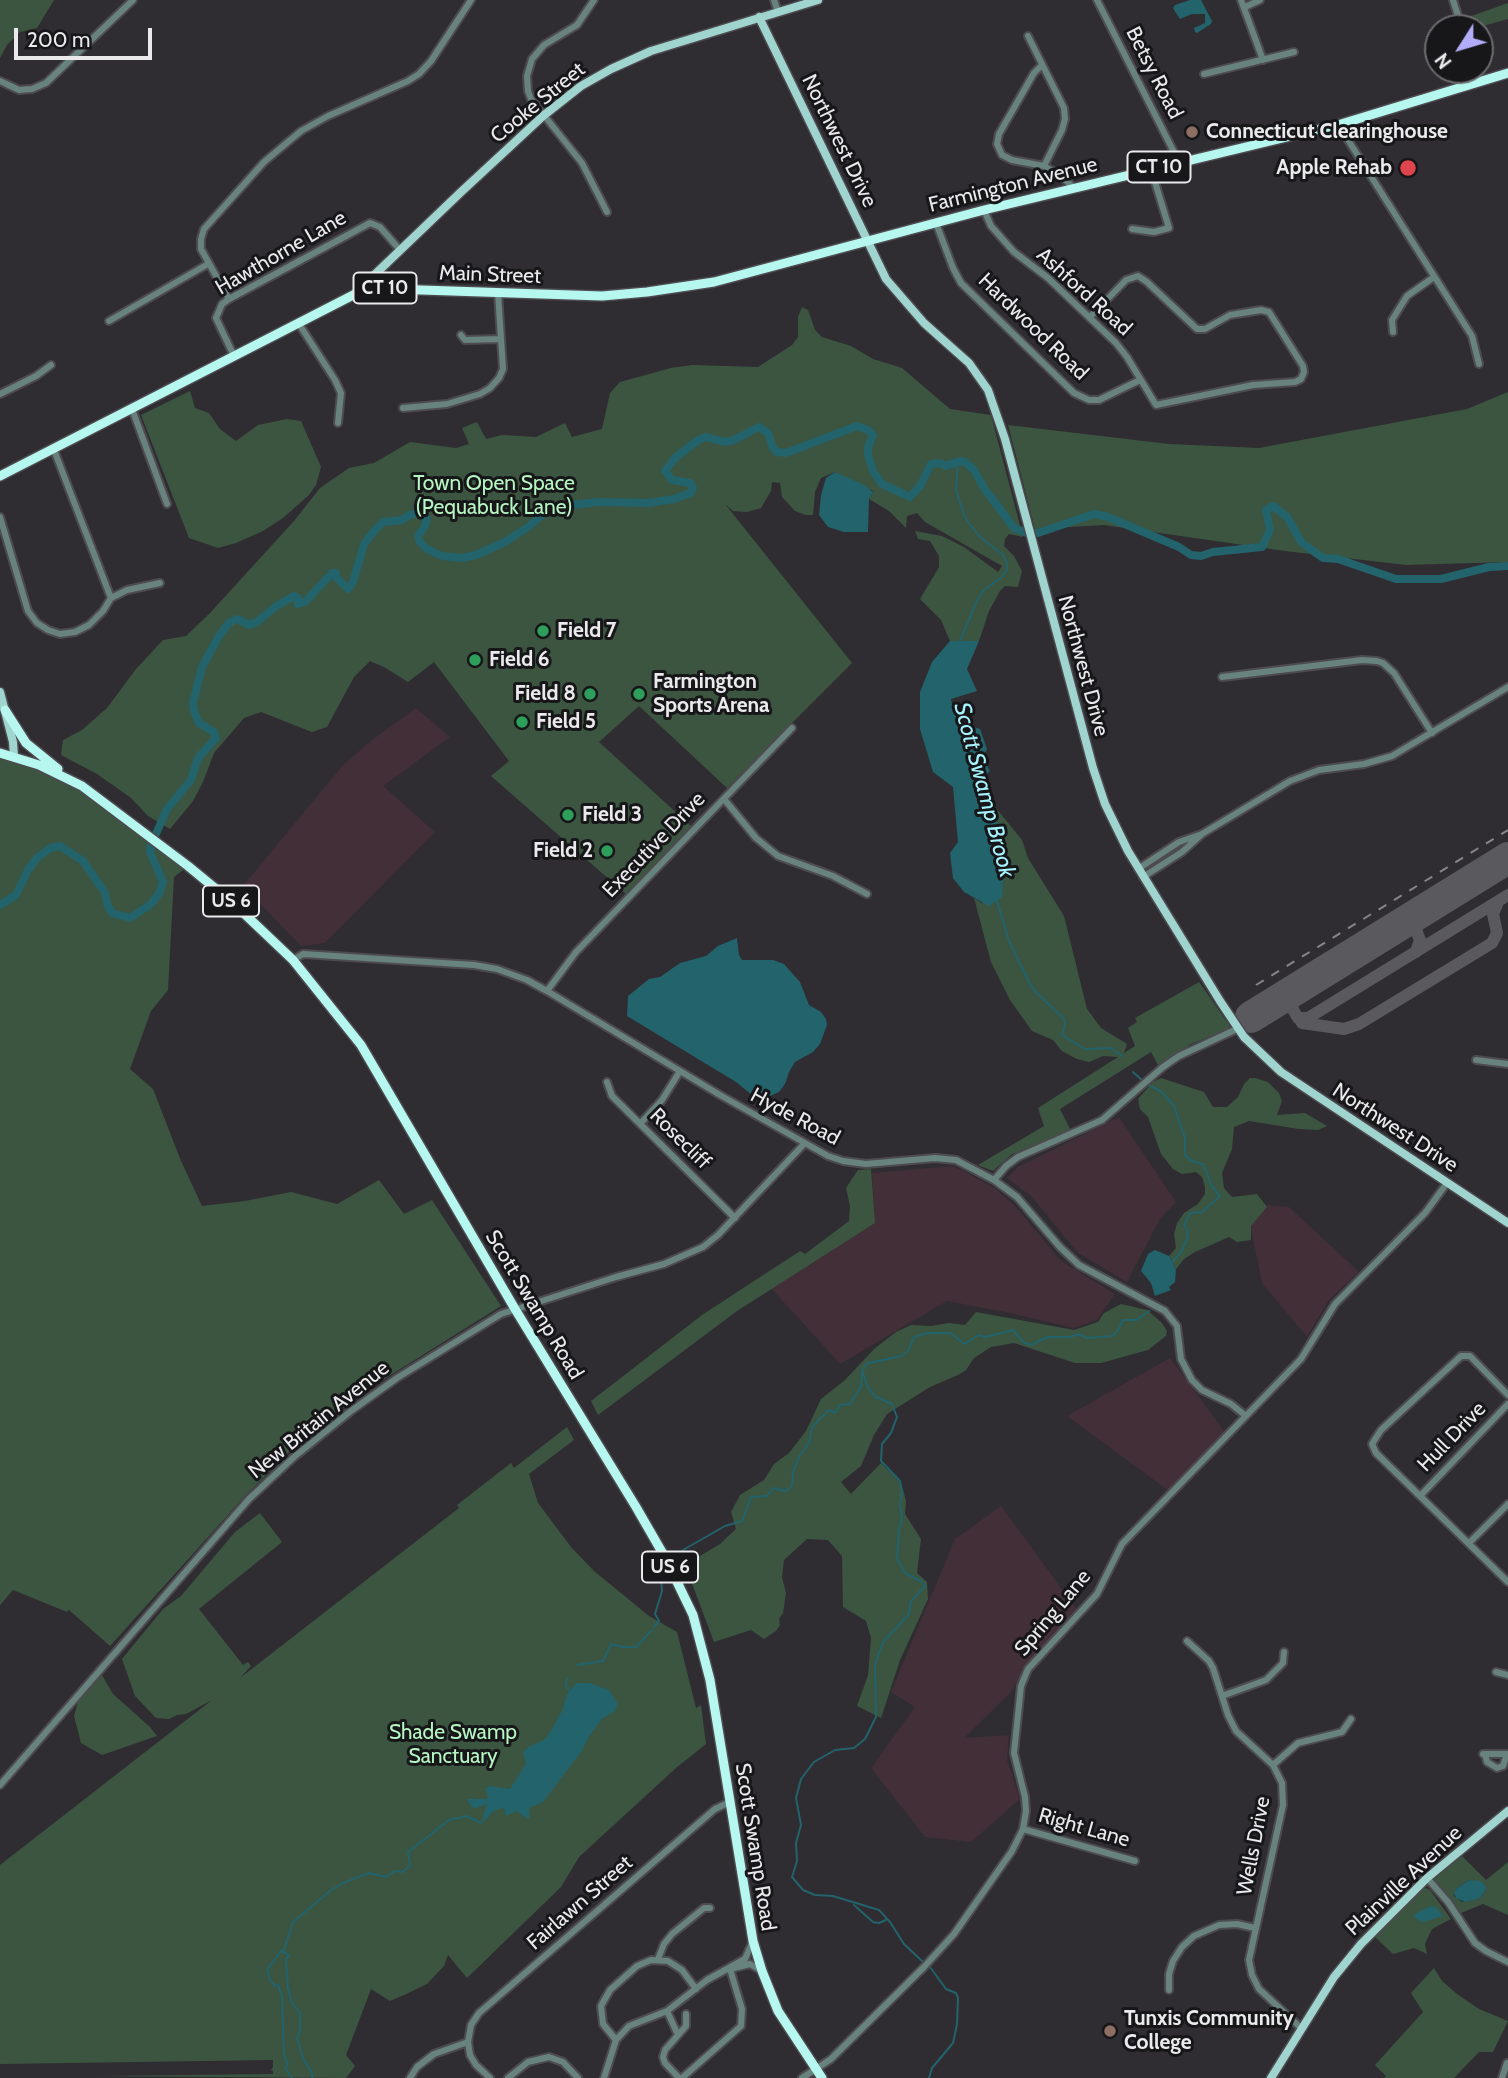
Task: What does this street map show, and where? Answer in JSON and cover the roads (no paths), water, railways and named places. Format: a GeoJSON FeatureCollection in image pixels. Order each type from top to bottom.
{"type":"FeatureCollection","features":[{"type":"Feature","properties":{"kind":"highway","name":"Farmington Avenue"},"geometry":{"type":"LineString","coordinates":[[810,257],[984,209],[1341,124],[1472,84]]}},
{"type":"Feature","properties":{"kind":"highway","name":"Main Street"},"geometry":{"type":"LineString","coordinates":[[0,476],[363,290],[602,296],[714,282],[810,257]]}},
{"type":"Feature","properties":{"kind":"highway"},"geometry":{"type":"LineString","coordinates":[[5,710],[20,736],[33,750],[82,786]]}},
{"type":"Feature","properties":{"kind":"highway","name":"US 6"},"geometry":{"type":"LineString","coordinates":[[0,753],[14,756]]}},
{"type":"Feature","properties":{"kind":"highway","name":"Scott Swamp Road"},"geometry":{"type":"LineString","coordinates":[[14,756],[82,786],[233,903],[293,960],[361,1045],[515,1309],[637,1508],[670,1566],[693,1615],[710,1680],[753,1941],[779,2011],[819,2074]]}},
{"type":"Feature","properties":{"kind":"main road","name":"Cooke Street"},"geometry":{"type":"LineString","coordinates":[[363,290],[368,281],[400,250],[543,116],[581,86],[619,65],[672,44],[818,0]]}},
{"type":"Feature","properties":{"kind":"main road","name":"Northwest Drive"},"geometry":{"type":"LineString","coordinates":[[760,18],[880,267],[901,298],[924,323],[969,363],[992,400],[1095,776],[1111,819],[1138,869],[1237,1029],[1262,1056],[1297,1084],[1508,1223]]}},
{"type":"Feature","properties":{"kind":"main road"},"geometry":{"type":"LineString","coordinates":[[0,692],[14,756]]}},
{"type":"Feature","properties":{"kind":"main road","name":"Plainville Avenue"},"geometry":{"type":"LineString","coordinates":[[1271,2078],[1334,1977],[1361,1944],[1427,1878],[1508,1811]]}},
{"type":"Feature","properties":{"kind":"street"},"geometry":{"type":"LineString","coordinates":[[0,81],[19,90],[32,89],[46,83],[133,0]]}},
{"type":"Feature","properties":{"kind":"street"},"geometry":{"type":"LineString","coordinates":[[229,299],[201,249],[204,229],[282,145],[316,121],[419,74],[471,0]]}},
{"type":"Feature","properties":{"kind":"street"},"geometry":{"type":"LineString","coordinates":[[594,0],[578,25],[544,45],[532,59],[527,76],[528,92],[543,116],[582,163],[607,212]]}},
{"type":"Feature","properties":{"kind":"street"},"geometry":{"type":"LineString","coordinates":[[774,0],[778,12]]}},
{"type":"Feature","properties":{"kind":"street","name":"Betsy Road"},"geometry":{"type":"LineString","coordinates":[[1097,0],[1179,162]]}},
{"type":"Feature","properties":{"kind":"street"},"geometry":{"type":"LineString","coordinates":[[1241,0],[1263,60]]}},
{"type":"Feature","properties":{"kind":"street"},"geometry":{"type":"LineString","coordinates":[[1245,7],[1260,0]]}},
{"type":"Feature","properties":{"kind":"street"},"geometry":{"type":"LineString","coordinates":[[1028,36],[1064,108],[1065,120],[1044,166]]}},
{"type":"Feature","properties":{"kind":"street"},"geometry":{"type":"LineString","coordinates":[[1204,74],[1294,52]]}},
{"type":"Feature","properties":{"kind":"street"},"geometry":{"type":"LineString","coordinates":[[1042,65],[1034,72],[999,134],[997,144],[1002,155],[1012,160],[1044,166],[1074,188]]}},
{"type":"Feature","properties":{"kind":"street"},"geometry":{"type":"LineString","coordinates":[[1341,124],[1343,132],[1472,336],[1479,364]]}},
{"type":"Feature","properties":{"kind":"street"},"geometry":{"type":"LineString","coordinates":[[1132,229],[1154,232],[1169,228],[1151,169]]}},
{"type":"Feature","properties":{"kind":"street","name":"Ashford Road"},"geometry":{"type":"LineString","coordinates":[[984,209],[991,226],[1014,252],[1048,278],[1122,350],[1156,405],[1253,385],[1295,382],[1301,379],[1304,369],[1269,312],[1261,310],[1230,315],[1205,329],[1196,329],[1138,276],[1126,280],[1090,317]]}},
{"type":"Feature","properties":{"kind":"street","name":"Hawthorne Lane"},"geometry":{"type":"LineString","coordinates":[[234,356],[216,318],[222,304],[229,299],[370,223],[380,226],[400,250]]}},
{"type":"Feature","properties":{"kind":"street","name":"Hardwood Road"},"geometry":{"type":"LineString","coordinates":[[936,223],[961,283],[1074,393],[1089,400],[1099,400],[1140,380]]}},
{"type":"Feature","properties":{"kind":"street"},"geometry":{"type":"LineString","coordinates":[[108,321],[208,264]]}},
{"type":"Feature","properties":{"kind":"street"},"geometry":{"type":"LineString","coordinates":[[1393,332],[1392,320],[1407,296],[1434,277]]}},
{"type":"Feature","properties":{"kind":"street"},"geometry":{"type":"LineString","coordinates":[[403,408],[447,404],[480,394],[499,378],[503,369],[498,293]]}},
{"type":"Feature","properties":{"kind":"street"},"geometry":{"type":"LineString","coordinates":[[299,324],[341,393],[338,424]]}},
{"type":"Feature","properties":{"kind":"street"},"geometry":{"type":"LineString","coordinates":[[461,335],[466,340],[500,339]]}},
{"type":"Feature","properties":{"kind":"street"},"geometry":{"type":"LineString","coordinates":[[0,394],[36,376],[51,365]]}},
{"type":"Feature","properties":{"kind":"street"},"geometry":{"type":"LineString","coordinates":[[132,410],[167,504]]}},
{"type":"Feature","properties":{"kind":"street"},"geometry":{"type":"LineString","coordinates":[[54,450],[111,598]]}},
{"type":"Feature","properties":{"kind":"street"},"geometry":{"type":"LineString","coordinates":[[0,516],[28,611],[37,623],[60,634],[75,632],[89,625],[111,598],[127,590],[160,583]]}},
{"type":"Feature","properties":{"kind":"street"},"geometry":{"type":"LineString","coordinates":[[1222,677],[1362,660],[1377,661],[1394,673],[1433,733]]}},
{"type":"Feature","properties":{"kind":"street"},"geometry":{"type":"LineString","coordinates":[[1143,877],[1182,852],[1202,834],[1273,789],[1319,770],[1383,759],[1401,752],[1508,687]]}},
{"type":"Feature","properties":{"kind":"street","name":"Executive Drive"},"geometry":{"type":"LineString","coordinates":[[547,991],[576,952],[792,728]]}},
{"type":"Feature","properties":{"kind":"street"},"geometry":{"type":"LineString","coordinates":[[724,799],[757,838],[778,856],[833,876],[867,894]]}},
{"type":"Feature","properties":{"kind":"street"},"geometry":{"type":"LineString","coordinates":[[1138,869],[1179,842],[1202,834]]}},
{"type":"Feature","properties":{"kind":"street","name":"Hyde Road"},"geometry":{"type":"LineString","coordinates":[[293,960],[303,954],[474,965],[513,974],[547,991],[680,1071],[836,1159],[877,1164],[951,1158],[994,1180],[1022,1202],[1056,1243],[1079,1265],[1166,1311],[1177,1326],[1181,1359],[1192,1380],[1202,1390],[1231,1404],[1246,1416]]}},
{"type":"Feature","properties":{"kind":"street"},"geometry":{"type":"LineString","coordinates":[[994,1180],[1018,1157],[1102,1120],[1179,1056],[1237,1029]]}},
{"type":"Feature","properties":{"kind":"street"},"geometry":{"type":"LineString","coordinates":[[1476,1060],[1508,1064]]}},
{"type":"Feature","properties":{"kind":"street"},"geometry":{"type":"LineString","coordinates":[[640,1124],[662,1100],[680,1071]]}},
{"type":"Feature","properties":{"kind":"street","name":"Rosecliff"},"geometry":{"type":"LineString","coordinates":[[607,1082],[612,1096],[734,1218]]}},
{"type":"Feature","properties":{"kind":"street","name":"New Britain Avenue"},"geometry":{"type":"LineString","coordinates":[[0,1785],[263,1485],[294,1457],[383,1387],[501,1314],[668,1263],[709,1243],[804,1143]]}},
{"type":"Feature","properties":{"kind":"street","name":"Spring Lane"},"geometry":{"type":"LineString","coordinates":[[802,2078],[819,2074],[954,1934],[1012,1851],[1023,1829],[1025,1797],[1014,1753],[1018,1699],[1024,1677],[1032,1664],[1097,1594],[1122,1544],[1301,1359],[1335,1304],[1411,1228],[1447,1183]]}},
{"type":"Feature","properties":{"kind":"street"},"geometry":{"type":"LineString","coordinates":[[1508,1395],[1470,1356],[1461,1356],[1381,1430],[1372,1444],[1376,1453],[1508,1581]]}},
{"type":"Feature","properties":{"kind":"street","name":"Hull Drive"},"geometry":{"type":"LineString","coordinates":[[1421,1495],[1508,1404]]}},
{"type":"Feature","properties":{"kind":"street"},"geometry":{"type":"LineString","coordinates":[[1469,1543],[1508,1504]]}},
{"type":"Feature","properties":{"kind":"street"},"geometry":{"type":"LineString","coordinates":[[1187,1641],[1209,1661],[1231,1721],[1240,1736],[1273,1765],[1298,1743],[1332,1737],[1342,1732],[1351,1718]]}},
{"type":"Feature","properties":{"kind":"street"},"geometry":{"type":"LineString","coordinates":[[1222,1696],[1266,1680],[1283,1663],[1284,1652]]}},
{"type":"Feature","properties":{"kind":"street"},"geometry":{"type":"LineString","coordinates":[[1496,1672],[1508,1675]]}},
{"type":"Feature","properties":{"kind":"street"},"geometry":{"type":"LineString","coordinates":[[1483,1754],[1508,1754],[1503,1766],[1497,1768],[1486,1762],[1483,1754]]}},
{"type":"Feature","properties":{"kind":"street","name":"Wells Drive"},"geometry":{"type":"LineString","coordinates":[[1273,1765],[1282,1783],[1283,1805],[1249,1960],[1255,1982],[1263,1994],[1301,2028]]}},
{"type":"Feature","properties":{"kind":"street","name":"Fairlawn Street"},"geometry":{"type":"LineString","coordinates":[[468,2042],[471,2025],[479,2013],[715,1809],[730,1801]]}},
{"type":"Feature","properties":{"kind":"street","name":"Right Lane"},"geometry":{"type":"LineString","coordinates":[[1023,1829],[1135,1861]]}},
{"type":"Feature","properties":{"kind":"street"},"geometry":{"type":"LineString","coordinates":[[1427,1878],[1448,1902],[1475,1942],[1508,1962]]}},
{"type":"Feature","properties":{"kind":"street"},"geometry":{"type":"LineString","coordinates":[[658,1959],[672,1934],[704,1908],[710,1908]]}},
{"type":"Feature","properties":{"kind":"street"},"geometry":{"type":"LineString","coordinates":[[1169,1990],[1169,1974],[1173,1961],[1194,1936],[1219,1925],[1255,1927]]}},
{"type":"Feature","properties":{"kind":"street"},"geometry":{"type":"LineString","coordinates":[[604,2078],[616,2040],[629,2026],[667,2011],[707,1980],[745,1959],[753,1941]]}},
{"type":"Feature","properties":{"kind":"street"},"geometry":{"type":"LineString","coordinates":[[616,2040],[603,2024],[600,2012],[603,2000],[610,1990],[637,1966],[658,1959],[668,1961],[677,1966],[696,1989]]}},
{"type":"Feature","properties":{"kind":"street"},"geometry":{"type":"LineString","coordinates":[[730,1969],[750,1964],[762,1971]]}},
{"type":"Feature","properties":{"kind":"street"},"geometry":{"type":"LineString","coordinates":[[686,2014],[686,2026],[665,2050],[663,2057],[665,2063],[681,2078],[741,2026],[742,2009],[730,1969]]}},
{"type":"Feature","properties":{"kind":"street"},"geometry":{"type":"LineString","coordinates":[[667,2011],[678,2035]]}},
{"type":"Feature","properties":{"kind":"street"},"geometry":{"type":"LineString","coordinates":[[410,2078],[417,2067],[434,2053],[468,2042],[476,2065],[490,2078]]}},
{"type":"Feature","properties":{"kind":"street"},"geometry":{"type":"LineString","coordinates":[[508,2078],[528,2062],[549,2057],[563,2062],[579,2078]]}},
{"type":"Feature","properties":{"kind":"street"},"geometry":{"type":"LineString","coordinates":[[1502,2078],[1507,2063]]}},
{"type":"Feature","properties":{"kind":"water"},"geometry":{"type":"Polygon","coordinates":[[[1190,0],[1201,0],[1212,21],[1197,33],[1194,28],[1205,23],[1205,14],[1192,14],[1180,19],[1173,8],[1190,0]]]}},
{"type":"Feature","properties":{"kind":"water"},"geometry":{"type":"Polygon","coordinates":[[[835,472],[873,492],[869,499],[868,532],[844,532],[828,527],[819,515],[826,478],[835,472]]]}},
{"type":"Feature","properties":{"kind":"water"},"geometry":{"type":"Polygon","coordinates":[[[950,641],[979,641],[967,669],[977,691],[951,699],[954,713],[965,724],[980,729],[987,749],[983,758],[990,771],[977,782],[992,803],[1005,848],[1002,897],[989,906],[964,892],[953,878],[950,853],[958,842],[953,787],[933,772],[920,729],[920,692],[932,662],[950,641]]]}},
{"type":"Feature","properties":{"kind":"water"},"geometry":{"type":"Polygon","coordinates":[[[737,938],[742,960],[773,960],[784,964],[800,982],[809,1005],[821,1012],[826,1019],[827,1025],[820,1044],[813,1052],[795,1062],[785,1084],[779,1092],[770,1096],[752,1095],[736,1082],[627,1016],[628,996],[649,979],[660,977],[680,963],[706,956],[718,946],[737,938]]]}},
{"type":"Feature","properties":{"kind":"water"},"geometry":{"type":"Polygon","coordinates":[[[1155,1250],[1169,1256],[1176,1269],[1175,1282],[1169,1287],[1171,1290],[1155,1296],[1151,1283],[1141,1271],[1148,1254],[1155,1250]]]}},
{"type":"Feature","properties":{"kind":"water"},"geometry":{"type":"Polygon","coordinates":[[[576,1683],[589,1683],[609,1690],[618,1704],[615,1711],[603,1718],[543,1802],[529,1808],[528,1819],[516,1811],[506,1816],[502,1808],[492,1812],[486,1820],[483,1817],[487,1804],[474,1809],[468,1799],[487,1799],[485,1789],[490,1786],[510,1789],[526,1764],[523,1752],[549,1734],[562,1711],[567,1695],[576,1683]]]}},
{"type":"Feature","properties":{"kind":"water"},"geometry":{"type":"Polygon","coordinates":[[[1469,1880],[1480,1881],[1486,1890],[1479,1899],[1465,1902],[1456,1898],[1454,1893],[1469,1880]]]}},
{"type":"Feature","properties":{"kind":"water"},"geometry":{"type":"Polygon","coordinates":[[[1432,1906],[1443,1916],[1423,1922],[1413,1917],[1418,1912],[1432,1906]]]}},
{"type":"Feature","properties":{"kind":"waterway"},"geometry":{"type":"LineString","coordinates":[[0,905],[16,895],[37,858],[50,848],[60,846],[83,861],[105,893],[112,913],[130,918],[151,904],[160,892],[163,882],[150,852],[151,845],[167,809],[191,780],[198,758],[216,738],[214,732],[199,723],[193,703],[202,667],[229,623],[237,619],[250,625],[294,596],[298,598],[298,604],[305,602],[332,573],[336,573],[336,577],[348,589],[353,582],[364,544],[383,522],[402,520],[417,513],[427,519],[418,536],[420,542],[427,549],[442,556],[461,558],[476,555],[505,542],[547,511],[560,506],[599,502],[648,503],[674,499],[690,493],[693,488],[690,483],[672,480],[665,471],[675,458],[706,437],[725,442],[759,427],[768,433],[777,452],[786,453],[857,426],[873,435],[868,455],[873,471],[882,484],[910,497],[920,486],[931,464],[940,463],[946,466],[965,462],[974,470],[1014,528],[1027,533],[1038,533],[1094,514],[1108,517],[1179,547],[1191,555],[1201,556],[1213,552],[1262,547],[1270,530],[1266,510],[1273,506],[1287,517],[1302,543],[1323,558],[1338,559],[1396,579],[1441,579],[1489,567],[1508,566]]}},
{"type":"Feature","properties":{"kind":"waterway","name":"Scott Swamp Brook"},"geometry":{"type":"LineString","coordinates":[[958,462],[956,490],[965,518],[979,536],[1003,555],[1007,563],[1007,570],[1001,578],[986,588],[978,598],[960,641]]}},
{"type":"Feature","properties":{"kind":"waterway","name":"Scott Swamp Brook"},"geometry":{"type":"LineString","coordinates":[[997,901],[1009,941],[1031,986],[1064,1019],[1062,1035],[1085,1049],[1111,1048],[1122,1056]]}},
{"type":"Feature","properties":{"kind":"waterway","name":"Scott Swamp Brook"},"geometry":{"type":"LineString","coordinates":[[1133,1072],[1143,1081]]}},
{"type":"Feature","properties":{"kind":"waterway","name":"Scott Swamp Brook"},"geometry":{"type":"LineString","coordinates":[[1147,1084],[1162,1092],[1174,1106],[1185,1138],[1185,1155],[1204,1165],[1211,1185],[1220,1196],[1202,1212],[1190,1213],[1184,1225],[1188,1231],[1187,1239],[1173,1261]]}},
{"type":"Feature","properties":{"kind":"waterway"},"geometry":{"type":"LineString","coordinates":[[922,1961],[904,1944],[879,1910],[833,1896],[815,1895],[803,1890],[792,1877],[797,1861],[796,1843],[801,1825],[796,1798],[801,1779],[814,1762],[835,1750],[854,1748],[865,1739],[876,1717],[875,1664],[883,1642],[909,1614],[911,1601],[925,1586],[905,1573],[897,1558],[902,1491],[900,1481],[881,1461],[882,1444],[891,1433],[897,1417],[892,1404],[876,1397],[868,1388],[862,1370],[868,1363],[902,1356],[908,1351],[914,1337],[928,1333],[951,1333],[964,1344],[979,1335],[986,1337],[1013,1330],[1023,1342],[1031,1345],[1047,1337],[1070,1337],[1078,1334],[1087,1338],[1112,1336],[1123,1320],[1137,1320],[1149,1311]]}},
{"type":"Feature","properties":{"kind":"waterway"},"geometry":{"type":"LineString","coordinates":[[683,1550],[725,1526],[742,1521],[751,1497],[767,1496],[773,1488],[785,1491],[789,1489],[800,1455],[809,1443],[812,1427],[829,1410],[835,1413],[840,1405],[850,1404],[861,1387],[862,1373]]}},
{"type":"Feature","properties":{"kind":"waterway"},"geometry":{"type":"LineString","coordinates":[[654,1627],[659,1621],[655,1614],[662,1591],[660,1566]]}},
{"type":"Feature","properties":{"kind":"waterway"},"geometry":{"type":"LineString","coordinates":[[577,1665],[603,1661],[611,1644],[636,1647],[652,1630]]}},
{"type":"Feature","properties":{"kind":"waterway"},"geometry":{"type":"LineString","coordinates":[[567,1678],[566,1686],[570,1692]]}},
{"type":"Feature","properties":{"kind":"waterway"},"geometry":{"type":"LineString","coordinates":[[292,2078],[285,2068],[288,2064],[284,2056],[282,1996],[278,1985],[275,1986],[270,1980],[267,1970],[284,1950],[293,1922],[343,1883],[369,1873],[386,1877],[395,1871],[403,1872],[410,1865],[408,1852],[449,1820],[467,1816],[481,1823],[485,1818]]}},
{"type":"Feature","properties":{"kind":"waterway"},"geometry":{"type":"LineString","coordinates":[[854,1905],[873,1922],[886,1920]]}},
{"type":"Feature","properties":{"kind":"waterway"},"geometry":{"type":"LineString","coordinates":[[281,1951],[289,1955],[286,1959],[288,1989],[292,2003],[300,2013],[300,2031],[297,2038],[312,2078]]}},
{"type":"Feature","properties":{"kind":"waterway"},"geometry":{"type":"LineString","coordinates":[[929,2078],[932,2068],[953,2043],[958,1998],[956,1993],[946,1989],[930,1967]]}},
{"type":"Feature","properties":{"kind":"railway"},"geometry":{"type":"LineString","coordinates":[[1256,985],[1508,830]]}},
{"type":"Feature","properties":{"kind":"place","name":"Connecticut Clearinghouse"},"geometry":{"type":"Point","coordinates":[1192,132]}},
{"type":"Feature","properties":{"kind":"place","name":"Apple Rehab"},"geometry":{"type":"Point","coordinates":[1408,168]}},
{"type":"Feature","properties":{"kind":"place","name":"Field 7"},"geometry":{"type":"Point","coordinates":[543,631]}},
{"type":"Feature","properties":{"kind":"place","name":"Field 6"},"geometry":{"type":"Point","coordinates":[475,660]}},
{"type":"Feature","properties":{"kind":"place","name":"Field 8"},"geometry":{"type":"Point","coordinates":[590,694]}},
{"type":"Feature","properties":{"kind":"place","name":"Farmington Sports Arena"},"geometry":{"type":"Point","coordinates":[639,694]}},
{"type":"Feature","properties":{"kind":"place","name":"Field 5"},"geometry":{"type":"Point","coordinates":[522,722]}},
{"type":"Feature","properties":{"kind":"place","name":"Field 3"},"geometry":{"type":"Point","coordinates":[568,815]}},
{"type":"Feature","properties":{"kind":"place","name":"Field 2"},"geometry":{"type":"Point","coordinates":[607,851]}},
{"type":"Feature","properties":{"kind":"place","name":"Tunxis Community College"},"geometry":{"type":"Point","coordinates":[1110,2031]}},
{"type":"Feature","properties":{"kind":"park label","name":"Town Open Space (Pequabuck Lane)"},"geometry":{"type":"Point","coordinates":[494,496]}},
{"type":"Feature","properties":{"kind":"park label","name":"Shade Swamp Sanctuary"},"geometry":{"type":"Point","coordinates":[453,1745]}}]}
